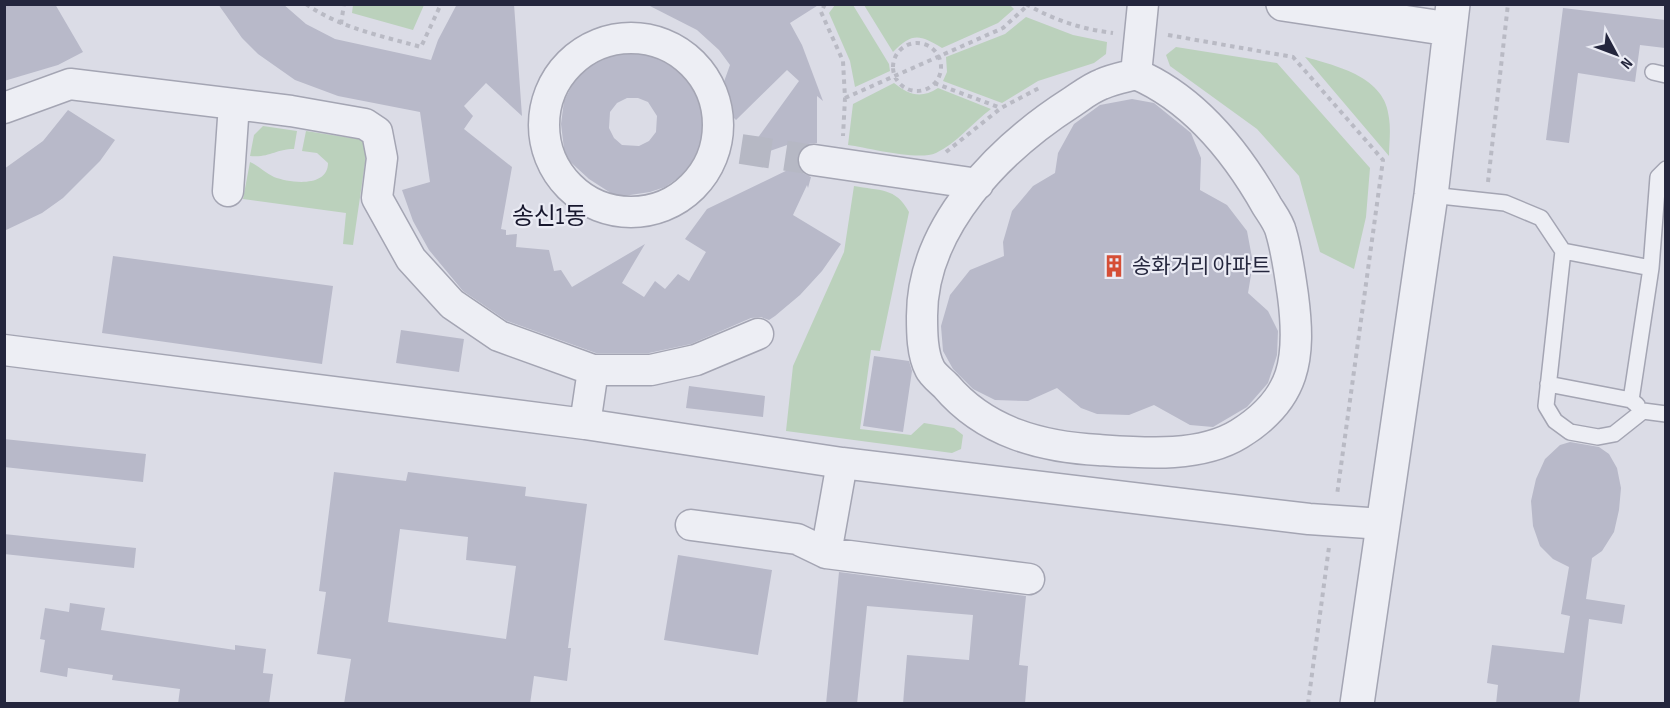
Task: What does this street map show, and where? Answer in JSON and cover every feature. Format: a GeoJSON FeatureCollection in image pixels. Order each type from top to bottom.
{"type":"FeatureCollection","features":[{"type":"Feature","properties":{"kind":"street"},"geometry":{"type":"LineString","coordinates":[[1136,74],[1143,4]]}},
{"type":"Feature","properties":{"kind":"street"},"geometry":{"type":"LineString","coordinates":[[1283,4],[1451,17],[1431,195],[1357,704]]}},
{"type":"Feature","properties":{"kind":"street"},"geometry":{"type":"LineString","coordinates":[[625,37],[652,40],[677,50],[703,75],[717,109],[728,147],[679,197],[655,208],[619,211],[584,199],[558,174],[545,140],[546,104],[562,71],[590,47],[625,37]]}},
{"type":"Feature","properties":{"kind":"street"},"geometry":{"type":"LineString","coordinates":[[1136,74],[1157,83],[1182,101],[1212,131],[1249,174],[1281,230],[1297,329],[1295,361],[1283,393],[1261,417],[1237,436],[1202,447],[1151,453],[1088,450],[1028,440],[988,423],[954,397],[930,369],[921,333],[922,292],[937,244],[978,184],[1040,122],[1100,84],[1136,74]]}},
{"type":"Feature","properties":{"kind":"street"},"geometry":{"type":"LineString","coordinates":[[4,108],[70,84],[234,104],[355,122],[377,132],[382,158],[377,198],[411,259],[452,304],[499,336],[593,370],[651,370],[696,360],[758,334]]}},
{"type":"Feature","properties":{"kind":"street"},"geometry":{"type":"LineString","coordinates":[[228,190],[234,104]]}},
{"type":"Feature","properties":{"kind":"street"},"geometry":{"type":"LineString","coordinates":[[814,160],[978,184]]}},
{"type":"Feature","properties":{"kind":"street"},"geometry":{"type":"LineString","coordinates":[[4,350],[585,424],[842,463],[1309,519],[1383,524]]}},
{"type":"Feature","properties":{"kind":"street"},"geometry":{"type":"LineString","coordinates":[[585,424],[593,370]]}},
{"type":"Feature","properties":{"kind":"street"},"geometry":{"type":"LineString","coordinates":[[1077,491],[1088,450]]}},
{"type":"Feature","properties":{"kind":"street"},"geometry":{"type":"LineString","coordinates":[[826,553],[842,463]]}},
{"type":"Feature","properties":{"kind":"street"},"geometry":{"type":"LineString","coordinates":[[691,525],[796,539],[826,553],[1029,579]]}},
{"type":"Feature","properties":{"kind":"lane"},"geometry":{"type":"LineString","coordinates":[[1631,400],[1651,268],[1658,177],[1665,169]]}},
{"type":"Feature","properties":{"kind":"lane"},"geometry":{"type":"LineString","coordinates":[[1431,195],[1504,203],[1541,218],[1563,251],[1546,406],[1555,421],[1570,432],[1598,437],[1614,434],[1643,411]]}},
{"type":"Feature","properties":{"kind":"lane"},"geometry":{"type":"LineString","coordinates":[[1563,251],[1651,268]]}},
{"type":"Feature","properties":{"kind":"lane"},"geometry":{"type":"LineString","coordinates":[[1548,384],[1631,400],[1643,411],[1665,414]]}},
{"type":"Feature","properties":{"kind":"path"},"geometry":{"type":"LineString","coordinates":[[306,4],[325,18],[421,47],[441,4]]}},
{"type":"Feature","properties":{"kind":"path"},"geometry":{"type":"LineString","coordinates":[[342,24],[344,4]]}},
{"type":"Feature","properties":{"kind":"path"},"geometry":{"type":"LineString","coordinates":[[825,4],[821,12],[843,61],[845,98],[842,139]]}},
{"type":"Feature","properties":{"kind":"path"},"geometry":{"type":"LineString","coordinates":[[1486,201],[1508,4]]}},
{"type":"Feature","properties":{"kind":"path"},"geometry":{"type":"LineString","coordinates":[[845,98],[1003,28],[1028,5]]}},
{"type":"Feature","properties":{"kind":"path"},"geometry":{"type":"LineString","coordinates":[[1115,33],[1117,40]]}},
{"type":"Feature","properties":{"kind":"path"},"geometry":{"type":"LineString","coordinates":[[912,43],[930,46],[938,56],[941,70],[934,83],[922,90],[905,87],[895,75],[894,63],[897,54],[912,43]]}},
{"type":"Feature","properties":{"kind":"path"},"geometry":{"type":"LineString","coordinates":[[934,83],[1001,108]]}},
{"type":"Feature","properties":{"kind":"path"},"geometry":{"type":"LineString","coordinates":[[942,154],[1001,108],[1046,86]]}},
{"type":"Feature","properties":{"kind":"green space"},"geometry":{"type":"Polygon","coordinates":[[[353,4],[424,5],[413,30],[352,13],[353,4]]]}},
{"type":"Feature","properties":{"kind":"green space"},"geometry":{"type":"Polygon","coordinates":[[[1009,4],[1014,9],[998,23],[942,48],[927,40],[916,38],[905,41],[893,52],[864,5],[1009,4]]]}},
{"type":"Feature","properties":{"kind":"green space"},"geometry":{"type":"Polygon","coordinates":[[[835,5],[853,5],[889,64],[890,71],[855,87],[850,61],[829,13],[835,5]]]}},
{"type":"Feature","properties":{"kind":"green space"},"geometry":{"type":"Polygon","coordinates":[[[1026,17],[1073,35],[1107,42],[1106,54],[1094,63],[1038,81],[1002,103],[943,81],[947,72],[946,57],[1005,34],[1026,17]]]}},
{"type":"Feature","properties":{"kind":"green space"},"geometry":{"type":"Polygon","coordinates":[[[1176,47],[1277,63],[1370,168],[1366,217],[1354,269],[1320,252],[1299,176],[1257,129],[1170,66],[1166,55],[1176,47]]]}},
{"type":"Feature","properties":{"kind":"green space"},"geometry":{"type":"Polygon","coordinates":[[[1305,57],[1345,69],[1370,83],[1379,92],[1386,104],[1389,118],[1389,156],[1305,57]]]}},
{"type":"Feature","properties":{"kind":"green space"},"geometry":{"type":"Polygon","coordinates":[[[894,83],[915,94],[926,94],[938,88],[991,109],[951,144],[936,153],[906,155],[848,145],[853,104],[894,83]]]}},
{"type":"Feature","properties":{"kind":"green space"},"geometry":{"type":"Polygon","coordinates":[[[263,126],[297,131],[294,149],[263,156],[250,156],[254,135],[263,126]]]}},
{"type":"Feature","properties":{"kind":"green space"},"geometry":{"type":"Polygon","coordinates":[[[306,131],[364,140],[368,143],[353,245],[343,244],[346,213],[243,199],[250,162],[274,177],[289,181],[307,182],[322,177],[328,163],[317,153],[302,151],[306,131]]]}},
{"type":"Feature","properties":{"kind":"green space"},"geometry":{"type":"Polygon","coordinates":[[[854,186],[892,194],[904,204],[909,212],[880,351],[871,350],[860,429],[911,435],[924,423],[954,428],[963,435],[961,449],[952,453],[786,431],[793,366],[844,252],[854,186]]]}},
{"type":"Feature","properties":{"kind":"building"},"geometry":{"type":"Polygon","coordinates":[[[4,4],[55,4],[83,52],[58,65],[4,81],[4,4]]]}},
{"type":"Feature","properties":{"kind":"building"},"geometry":{"type":"Polygon","coordinates":[[[218,4],[283,4],[306,24],[335,39],[431,60],[438,40],[457,4],[514,4],[522,116],[486,83],[464,106],[473,116],[464,129],[512,167],[501,229],[506,230],[506,235],[517,234],[516,247],[549,250],[554,271],[561,270],[572,287],[645,244],[622,283],[644,297],[655,281],[665,289],[678,274],[689,281],[706,252],[685,239],[707,209],[798,165],[803,173],[811,177],[808,188],[807,185],[793,215],[841,244],[822,271],[800,295],[769,320],[761,317],[751,318],[691,344],[649,353],[596,353],[507,321],[463,291],[429,250],[413,221],[402,190],[430,182],[420,112],[338,96],[295,80],[258,54],[242,38],[218,4]]]}},
{"type":"Feature","properties":{"kind":"building"},"geometry":{"type":"Polygon","coordinates":[[[646,4],[820,4],[790,23],[802,45],[823,101],[817,96],[817,143],[808,144],[801,149],[797,161],[790,144],[741,161],[799,81],[787,70],[736,120],[717,101],[730,65],[719,50],[697,30],[646,4]]]}},
{"type":"Feature","properties":{"kind":"building"},"geometry":{"type":"Polygon","coordinates":[[[1563,8],[1665,20],[1665,48],[1640,45],[1635,82],[1578,73],[1569,143],[1546,140],[1563,8]]]}},
{"type":"Feature","properties":{"kind":"building"},"geometry":{"type":"Polygon","coordinates":[[[632,50],[657,54],[677,64],[689,76],[707,103],[704,137],[690,166],[665,187],[650,192],[617,197],[589,179],[565,157],[561,124],[564,101],[576,78],[600,58],[632,50]],[[627,98],[617,103],[610,112],[609,128],[614,138],[622,145],[639,146],[649,141],[656,132],[657,116],[648,102],[638,98],[627,98]]]}},
{"type":"Feature","properties":{"kind":"building","name":"송화거리 아파트"},"geometry":{"type":"Polygon","coordinates":[[[1132,99],[1154,103],[1191,133],[1201,158],[1200,190],[1227,205],[1247,231],[1253,263],[1248,293],[1268,311],[1278,331],[1277,355],[1268,383],[1247,407],[1213,427],[1190,425],[1154,405],[1129,415],[1097,414],[1081,408],[1057,388],[1028,401],[995,400],[973,389],[953,369],[943,351],[941,326],[950,295],[970,270],[1004,256],[1003,242],[1012,211],[1033,186],[1055,173],[1058,153],[1074,124],[1100,105],[1132,99]]]}},
{"type":"Feature","properties":{"kind":"building"},"geometry":{"type":"Polygon","coordinates":[[[68,110],[115,140],[100,161],[63,198],[42,213],[4,231],[4,169],[43,141],[68,110]]]}},
{"type":"Feature","properties":{"kind":"building"},"geometry":{"type":"Polygon","coordinates":[[[113,256],[333,286],[322,364],[102,333],[113,256]]]}},
{"type":"Feature","properties":{"kind":"building"},"geometry":{"type":"Polygon","coordinates":[[[401,330],[464,339],[459,372],[396,363],[401,330]]]}},
{"type":"Feature","properties":{"kind":"building"},"geometry":{"type":"Polygon","coordinates":[[[874,356],[909,361],[912,371],[903,432],[863,426],[874,356]]]}},
{"type":"Feature","properties":{"kind":"building"},"geometry":{"type":"Polygon","coordinates":[[[689,386],[765,396],[763,417],[686,408],[689,386]]]}},
{"type":"Feature","properties":{"kind":"building"},"geometry":{"type":"Polygon","coordinates":[[[4,439],[146,454],[143,482],[4,467],[4,439]]]}},
{"type":"Feature","properties":{"kind":"building"},"geometry":{"type":"Polygon","coordinates":[[[1570,442],[1599,447],[1609,454],[1617,468],[1621,488],[1614,532],[1602,551],[1592,558],[1586,599],[1625,605],[1622,624],[1589,619],[1579,704],[1496,704],[1498,685],[1487,683],[1492,645],[1564,653],[1570,616],[1561,614],[1569,567],[1553,559],[1540,546],[1533,526],[1531,501],[1536,479],[1545,459],[1560,445],[1570,442]]]}},
{"type":"Feature","properties":{"kind":"building"},"geometry":{"type":"Polygon","coordinates":[[[334,472],[406,481],[408,472],[526,487],[525,496],[587,504],[568,648],[571,648],[567,681],[534,676],[530,704],[344,704],[351,659],[317,654],[326,592],[319,591],[334,472]],[[400,529],[388,622],[506,639],[516,566],[466,560],[468,537],[400,529]]]}},
{"type":"Feature","properties":{"kind":"building"},"geometry":{"type":"Polygon","coordinates":[[[4,534],[136,548],[134,568],[4,554],[4,534]]]}},
{"type":"Feature","properties":{"kind":"building"},"geometry":{"type":"Polygon","coordinates":[[[678,555],[772,570],[758,655],[664,640],[678,555]]]}},
{"type":"Feature","properties":{"kind":"building"},"geometry":{"type":"Polygon","coordinates":[[[839,572],[1026,596],[1019,665],[1028,666],[1025,704],[903,704],[907,655],[969,660],[973,615],[867,606],[857,704],[826,704],[839,572]]]}},
{"type":"Feature","properties":{"kind":"building"},"geometry":{"type":"Polygon","coordinates":[[[70,603],[105,608],[101,630],[235,650],[235,645],[266,649],[263,673],[273,674],[269,704],[178,704],[180,689],[112,680],[113,675],[68,668],[67,677],[40,672],[45,640],[40,639],[45,608],[69,612],[70,603]]]}},
{"type":"Feature","properties":{"kind":"tunnel"},"geometry":{"type":"LineString","coordinates":[[741,149],[814,160]]}},
{"type":"Feature","properties":{"kind":"place","name":"송화거리 아파트"},"geometry":{"type":"Point","coordinates":[1114,266]}},
{"type":"Feature","properties":{"kind":"district","name":"송신1동"},"geometry":{"type":"Point","coordinates":[549,216]}}]}
